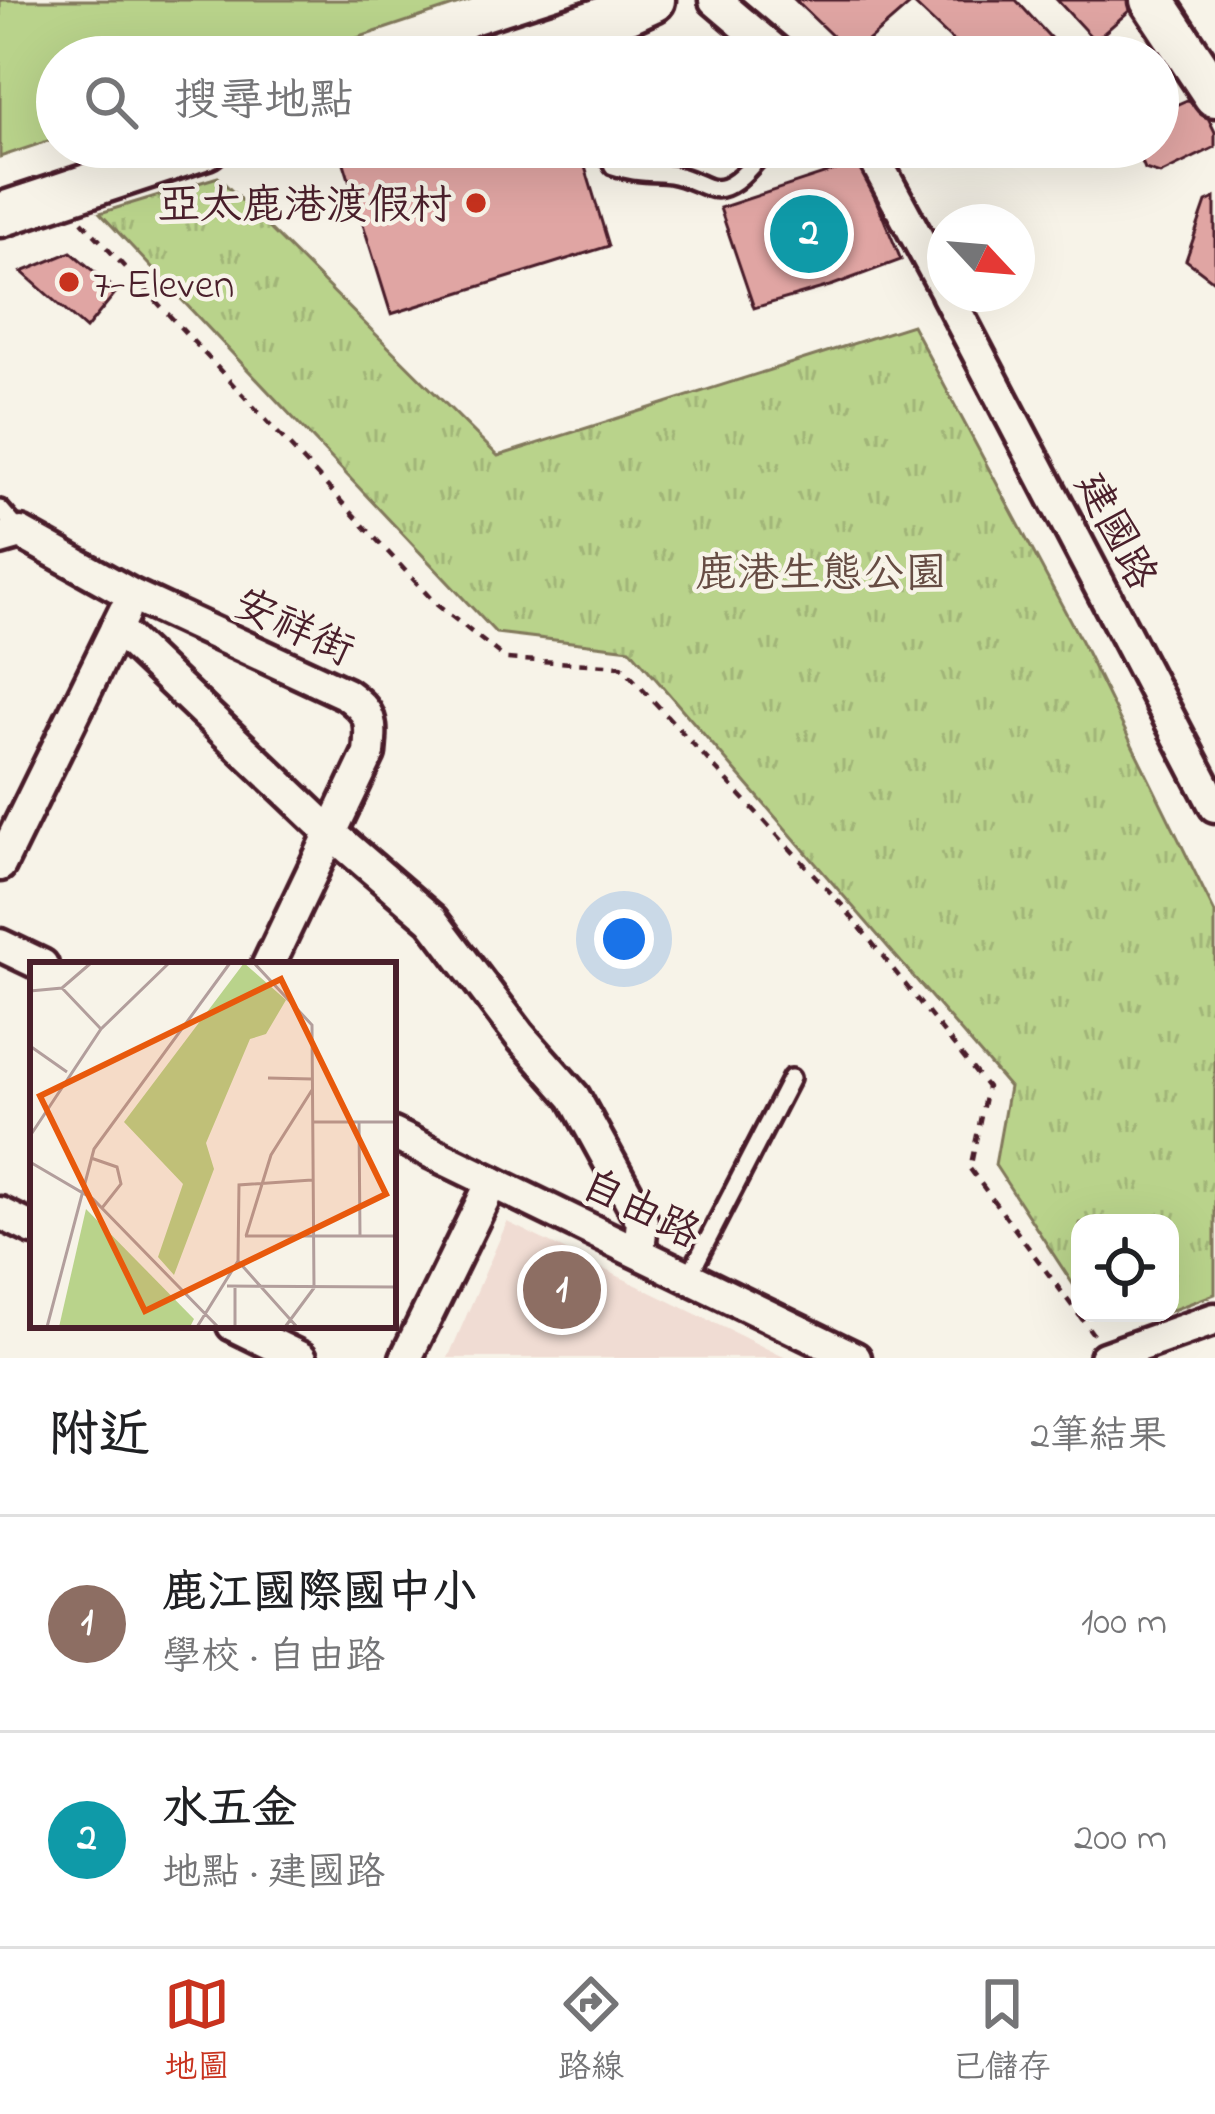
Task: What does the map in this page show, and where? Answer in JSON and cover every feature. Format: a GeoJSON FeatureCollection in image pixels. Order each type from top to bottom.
{"type":"FeatureCollection","features":[{"type":"Feature","properties":{"kind":"main road"},"geometry":{"type":"LineString","coordinates":[[572,36],[653,0]]}},
{"type":"Feature","properties":{"kind":"main road"},"geometry":{"type":"LineString","coordinates":[[1152,0],[1176,36]]}},
{"type":"Feature","properties":{"kind":"main road"},"geometry":{"type":"LineString","coordinates":[[1179,41],[1215,95]]}},
{"type":"Feature","properties":{"kind":"main road"},"geometry":{"type":"LineString","coordinates":[[0,215],[140,168]]}},
{"type":"Feature","properties":{"kind":"street"},"geometry":{"type":"LineString","coordinates":[[715,0],[757,36]]}},
{"type":"Feature","properties":{"kind":"street","name":"建國路"},"geometry":{"type":"LineString","coordinates":[[879,168],[927,257]]}},
{"type":"Feature","properties":{"kind":"street","name":"建國路"},"geometry":{"type":"LineString","coordinates":[[956,312],[1215,806]]}},
{"type":"Feature","properties":{"kind":"street","name":"安祥街"},"geometry":{"type":"LineString","coordinates":[[7,527],[132,596],[346,694],[365,708],[372,726],[369,753],[269,962]]}},
{"type":"Feature","properties":{"kind":"street"},"geometry":{"type":"LineString","coordinates":[[0,865],[132,596]]}},
{"type":"Feature","properties":{"kind":"street"},"geometry":{"type":"LineString","coordinates":[[116,628],[331,833],[431,920],[520,1036],[574,1097],[642,1221],[639,1252]]}},
{"type":"Feature","properties":{"kind":"street"},"geometry":{"type":"LineString","coordinates":[[0,945],[35,962]]}},
{"type":"Feature","properties":{"kind":"street","name":"自由路"},"geometry":{"type":"LineString","coordinates":[[396,1136],[855,1358]]}},
{"type":"Feature","properties":{"kind":"street"},"geometry":{"type":"LineString","coordinates":[[406,1358],[492,1182]]}},
{"type":"Feature","properties":{"kind":"street"},"geometry":{"type":"LineString","coordinates":[[0,1213],[30,1228]]}},
{"type":"Feature","properties":{"kind":"street"},"geometry":{"type":"LineString","coordinates":[[1108,1357],[1215,1319]]}},
{"type":"Feature","properties":{"kind":"street"},"geometry":{"type":"LineString","coordinates":[[239,1328],[301,1358]]}},
{"type":"Feature","properties":{"kind":"lane"},"geometry":{"type":"LineString","coordinates":[[619,168],[674,175],[709,189],[736,182],[749,168]]}},
{"type":"Feature","properties":{"kind":"lane"},"geometry":{"type":"LineString","coordinates":[[689,1276],[791,1078]]}},
{"type":"Feature","properties":{"kind":"path"},"geometry":{"type":"LineString","coordinates":[[58,194],[437,605],[506,658],[621,666],[842,905],[987,1087],[970,1169],[1108,1357]]}},
{"type":"Feature","properties":{"kind":"shaded area"},"geometry":{"type":"Polygon","coordinates":[[[507,1222],[786,1358],[448,1358],[507,1222]]]}},
{"type":"Feature","properties":{"kind":"green space"},"geometry":{"type":"Polygon","coordinates":[[[0,0],[471,0],[363,36],[36,36],[36,145],[0,157],[0,0]]]}},
{"type":"Feature","properties":{"kind":"green space","name":"鹿港生態公園"},"geometry":{"type":"Polygon","coordinates":[[[218,177],[498,456],[912,325],[1081,641],[1215,913],[1215,1294],[1179,1308],[1179,1214],[1071,1214],[1071,1281],[995,1165],[1009,1087],[630,649],[496,633],[100,213],[218,177]]]}},
{"type":"Feature","properties":{"kind":"building"},"geometry":{"type":"Polygon","coordinates":[[[795,0],[915,0],[874,36],[832,36],[795,0]]]}},
{"type":"Feature","properties":{"kind":"building"},"geometry":{"type":"Polygon","coordinates":[[[1016,0],[1049,36],[948,36],[912,2],[1016,0]]]}},
{"type":"Feature","properties":{"kind":"building"},"geometry":{"type":"Polygon","coordinates":[[[1057,0],[1134,0],[1137,4],[1101,36],[1090,36],[1057,0]]]}},
{"type":"Feature","properties":{"kind":"building"},"geometry":{"type":"Polygon","coordinates":[[[1201,103],[1215,132],[1215,147],[1179,165],[1179,104],[1201,103]]]}},
{"type":"Feature","properties":{"kind":"building","name":"亞太鹿港渡假村"},"geometry":{"type":"Polygon","coordinates":[[[345,168],[585,168],[609,246],[391,314],[345,168]]]}},
{"type":"Feature","properties":{"kind":"building"},"geometry":{"type":"Polygon","coordinates":[[[842,168],[863,168],[901,260],[754,308],[720,208],[842,168]]]}},
{"type":"Feature","properties":{"kind":"building"},"geometry":{"type":"Polygon","coordinates":[[[1215,198],[1215,282],[1186,260],[1206,202],[1215,198]]]}},
{"type":"Feature","properties":{"kind":"building","name":"7-Eleven"},"geometry":{"type":"Polygon","coordinates":[[[71,252],[117,291],[86,329],[22,272],[71,252]]]}},
{"type":"Feature","properties":{"kind":"place","name":"亞太鹿港渡假村"},"geometry":{"type":"Point","coordinates":[476,203]}},
{"type":"Feature","properties":{"kind":"place","name":"水五金"},"geometry":{"type":"Point","coordinates":[809,234]}},
{"type":"Feature","properties":{"kind":"place","name":"7-Eleven"},"geometry":{"type":"Point","coordinates":[69,282]}},
{"type":"Feature","properties":{"kind":"place","name":"鹿江國際國中小"},"geometry":{"type":"Point","coordinates":[562,1290]}}]}
